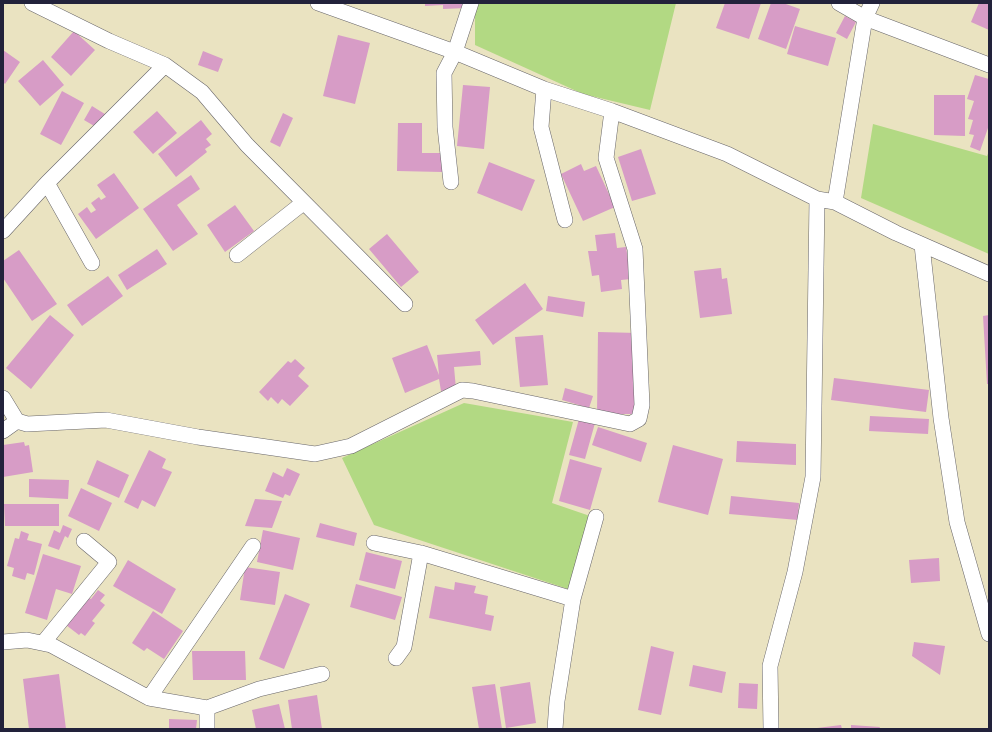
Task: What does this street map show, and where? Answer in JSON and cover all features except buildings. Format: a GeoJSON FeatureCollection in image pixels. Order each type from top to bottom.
{"type":"FeatureCollection","features":[{"type":"Feature","properties":{"kind":"street"},"geometry":{"type":"LineString","coordinates":[[32,3],[109,41],[165,65],[202,92],[247,145],[405,304]]}},
{"type":"Feature","properties":{"kind":"street"},"geometry":{"type":"LineString","coordinates":[[318,3],[455,52],[544,90],[612,111],[727,154],[817,199],[834,202],[922,245],[989,274]]}},
{"type":"Feature","properties":{"kind":"street"},"geometry":{"type":"LineString","coordinates":[[452,182],[445,127],[444,73],[455,52],[471,3]]}},
{"type":"Feature","properties":{"kind":"street"},"geometry":{"type":"LineString","coordinates":[[839,3],[865,18],[989,65]]}},
{"type":"Feature","properties":{"kind":"street"},"geometry":{"type":"LineString","coordinates":[[834,202],[865,18],[872,3]]}},
{"type":"Feature","properties":{"kind":"street"},"geometry":{"type":"LineString","coordinates":[[3,231],[47,183],[165,65]]}},
{"type":"Feature","properties":{"kind":"street"},"geometry":{"type":"LineString","coordinates":[[544,90],[541,127],[565,220]]}},
{"type":"Feature","properties":{"kind":"street"},"geometry":{"type":"LineString","coordinates":[[3,398],[17,421],[28,424],[106,420],[198,437],[315,454],[351,446],[462,390],[473,391],[630,424],[640,419],[642,405],[635,249],[606,158],[612,111]]}},
{"type":"Feature","properties":{"kind":"street"},"geometry":{"type":"LineString","coordinates":[[47,183],[92,263]]}},
{"type":"Feature","properties":{"kind":"street"},"geometry":{"type":"LineString","coordinates":[[772,729],[770,666],[795,572],[813,477],[817,199]]}},
{"type":"Feature","properties":{"kind":"street"},"geometry":{"type":"LineString","coordinates":[[237,255],[303,203]]}},
{"type":"Feature","properties":{"kind":"street"},"geometry":{"type":"LineString","coordinates":[[922,245],[941,418],[957,522],[989,634]]}},
{"type":"Feature","properties":{"kind":"street"},"geometry":{"type":"LineString","coordinates":[[3,431],[17,421]]}},
{"type":"Feature","properties":{"kind":"street"},"geometry":{"type":"LineString","coordinates":[[555,729],[557,701],[573,599],[596,517]]}},
{"type":"Feature","properties":{"kind":"street"},"geometry":{"type":"LineString","coordinates":[[42,643],[110,562],[84,541]]}},
{"type":"Feature","properties":{"kind":"street"},"geometry":{"type":"LineString","coordinates":[[374,543],[421,552],[573,599]]}},
{"type":"Feature","properties":{"kind":"street"},"geometry":{"type":"LineString","coordinates":[[149,698],[253,546]]}},
{"type":"Feature","properties":{"kind":"street"},"geometry":{"type":"LineString","coordinates":[[396,658],[404,647],[421,552]]}},
{"type":"Feature","properties":{"kind":"street"},"geometry":{"type":"LineString","coordinates":[[3,642],[27,640],[51,645],[149,698],[207,708],[259,689],[322,674]]}},
{"type":"Feature","properties":{"kind":"street"},"geometry":{"type":"LineString","coordinates":[[207,708],[207,729]]}},
{"type":"Feature","properties":{"kind":"green space"},"geometry":{"type":"Polygon","coordinates":[[[475,3],[676,3],[650,110],[583,94],[475,45],[475,3]]]}},
{"type":"Feature","properties":{"kind":"green space"},"geometry":{"type":"Polygon","coordinates":[[[873,124],[987,156],[989,151],[989,254],[861,198],[873,124]]]}},
{"type":"Feature","properties":{"kind":"green space"},"geometry":{"type":"Polygon","coordinates":[[[464,403],[573,422],[552,503],[590,516],[571,590],[374,525],[342,458],[464,403]]]}}]}
